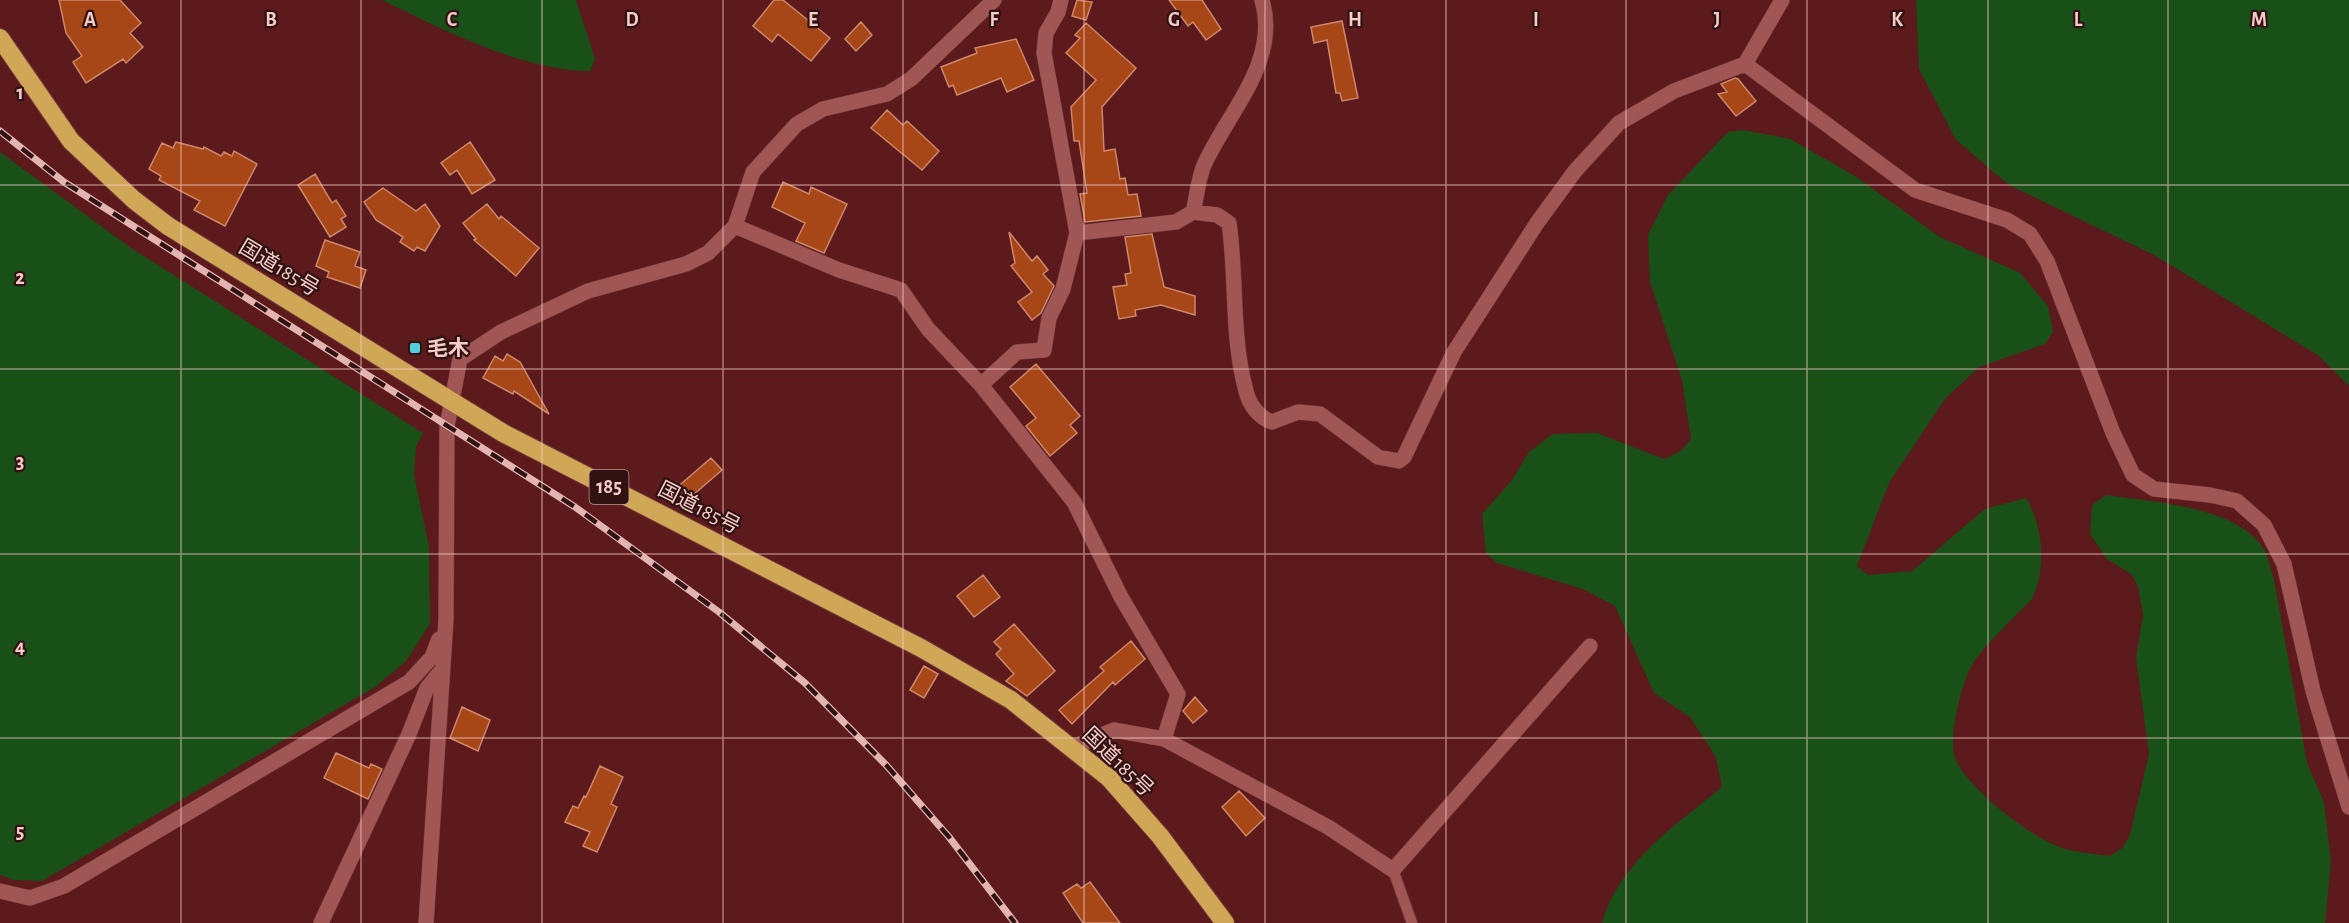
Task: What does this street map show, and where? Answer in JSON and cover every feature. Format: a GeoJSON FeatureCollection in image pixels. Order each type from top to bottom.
{"type":"FeatureCollection","features":[{"type":"Feature","properties":{"kind":"highway","name":"国道185号"},"geometry":{"type":"LineString","coordinates":[[0,38],[71,141],[134,200],[168,226],[503,433],[921,648],[1011,700],[1109,778],[1145,820],[1225,923]]}},
{"type":"Feature","properties":{"kind":"street"},"geometry":{"type":"LineString","coordinates":[[426,923],[446,620],[447,426],[460,359],[501,332],[588,291],[686,264],[708,254],[735,226],[753,172],[797,124],[823,109],[887,94],[911,79],[994,0]]}},
{"type":"Feature","properties":{"kind":"street"},"geometry":{"type":"LineString","coordinates":[[981,385],[1017,352],[1044,350],[1049,318],[1063,289],[1077,233],[1044,52],[1046,33],[1058,12],[1061,0]]}},
{"type":"Feature","properties":{"kind":"street"},"geometry":{"type":"LineString","coordinates":[[1193,213],[1204,165],[1255,73],[1265,44],[1262,0]]}},
{"type":"Feature","properties":{"kind":"street"},"geometry":{"type":"LineString","coordinates":[[1077,233],[1176,222],[1193,213],[1217,215],[1229,223],[1234,257],[1239,345],[1246,392],[1255,410],[1272,422],[1298,412],[1320,414],[1378,457],[1398,461],[1404,457],[1454,352],[1537,223],[1575,171],[1619,123],[1674,91],[1745,64],[1782,0]]}},
{"type":"Feature","properties":{"kind":"street"},"geometry":{"type":"LineString","coordinates":[[1745,64],[1915,190],[2007,220],[2030,234],[2047,261],[2113,433],[2133,475],[2154,489],[2210,495],[2237,501],[2264,525],[2284,564],[2313,691],[2349,807]]}},
{"type":"Feature","properties":{"kind":"street"},"geometry":{"type":"LineString","coordinates":[[735,226],[839,270],[901,290],[928,328],[981,385],[1074,502],[1121,597],[1179,694],[1164,739]]}},
{"type":"Feature","properties":{"kind":"street"},"geometry":{"type":"LineString","coordinates":[[0,891],[30,898],[64,886],[409,682],[432,657],[446,620]]}},
{"type":"Feature","properties":{"kind":"street"},"geometry":{"type":"LineString","coordinates":[[1071,748],[1114,730],[1164,739],[1328,827],[1393,870],[1590,646]]}},
{"type":"Feature","properties":{"kind":"street"},"geometry":{"type":"LineString","coordinates":[[321,923],[409,734],[427,688],[442,670]]}},
{"type":"Feature","properties":{"kind":"lane"},"geometry":{"type":"LineString","coordinates":[[1393,870],[1412,923]]}},
{"type":"Feature","properties":{"kind":"green space"},"geometry":{"type":"Polygon","coordinates":[[[382,0],[576,0],[595,59],[590,71],[538,64],[456,35],[382,0]]]}},
{"type":"Feature","properties":{"kind":"green space"},"geometry":{"type":"Polygon","coordinates":[[[1916,0],[2349,0],[2349,386],[2319,356],[2156,256],[2009,185],[1956,140],[1919,69],[1916,0]]]}},
{"type":"Feature","properties":{"kind":"green space"},"geometry":{"type":"Polygon","coordinates":[[[1743,130],[1790,139],[1855,176],[1940,237],[2020,273],[2048,306],[2053,332],[2045,344],[1979,367],[1945,399],[1889,483],[1857,566],[1868,575],[1912,571],[1985,509],[2026,498],[2032,509],[2041,547],[2037,587],[2032,599],[1982,651],[1967,676],[1959,700],[1953,740],[1956,760],[1963,772],[2005,814],[2055,845],[2074,851],[2110,856],[2122,848],[2130,835],[2149,754],[2136,658],[2143,615],[2138,586],[2131,574],[2107,559],[2090,534],[2092,505],[2106,495],[2170,504],[2217,516],[2238,525],[2254,537],[2266,553],[2274,580],[2307,763],[2324,802],[2331,862],[2325,923],[1602,923],[1610,901],[1635,863],[1668,831],[1722,787],[1716,757],[1690,717],[1654,693],[1615,606],[1583,589],[1497,563],[1486,553],[1482,514],[1512,480],[1529,452],[1553,434],[1597,433],[1664,459],[1681,451],[1691,439],[1682,380],[1650,282],[1648,235],[1668,195],[1728,132],[1743,130]]]}},
{"type":"Feature","properties":{"kind":"green space"},"geometry":{"type":"Polygon","coordinates":[[[0,152],[131,248],[423,433],[416,447],[414,475],[429,547],[430,624],[406,661],[375,687],[42,881],[14,880],[0,875],[0,152]]]}},
{"type":"Feature","properties":{"kind":"building"},"geometry":{"type":"Polygon","coordinates":[[[59,0],[120,0],[141,23],[130,33],[143,47],[126,63],[123,59],[86,83],[73,62],[82,56],[66,33],[59,0]]]}},
{"type":"Feature","properties":{"kind":"building"},"geometry":{"type":"Polygon","coordinates":[[[774,0],[783,0],[830,38],[811,61],[778,34],[772,42],[753,26],[774,0]]]}},
{"type":"Feature","properties":{"kind":"building"},"geometry":{"type":"Polygon","coordinates":[[[1077,0],[1092,2],[1086,20],[1072,16],[1077,0]]]}},
{"type":"Feature","properties":{"kind":"building"},"geometry":{"type":"Polygon","coordinates":[[[1169,0],[1202,0],[1221,29],[1206,40],[1193,22],[1188,26],[1169,0]]]}},
{"type":"Feature","properties":{"kind":"building"},"geometry":{"type":"Polygon","coordinates":[[[1342,21],[1358,98],[1342,101],[1340,93],[1336,93],[1327,40],[1314,43],[1311,27],[1342,21]]]}},
{"type":"Feature","properties":{"kind":"building"},"geometry":{"type":"Polygon","coordinates":[[[861,22],[872,35],[856,51],[845,39],[861,22]]]}},
{"type":"Feature","properties":{"kind":"building"},"geometry":{"type":"Polygon","coordinates":[[[1086,23],[1136,68],[1102,107],[1104,151],[1115,149],[1120,179],[1125,178],[1128,195],[1137,194],[1141,216],[1085,222],[1080,194],[1087,193],[1079,141],[1074,141],[1071,107],[1096,80],[1066,53],[1080,38],[1075,35],[1086,23]]]}},
{"type":"Feature","properties":{"kind":"building"},"geometry":{"type":"Polygon","coordinates":[[[1016,39],[1034,80],[1007,92],[1001,78],[957,95],[953,85],[949,87],[941,67],[977,53],[975,48],[1016,39]]]}},
{"type":"Feature","properties":{"kind":"building"},"geometry":{"type":"Polygon","coordinates":[[[1735,78],[1756,101],[1736,116],[1718,94],[1727,92],[1721,84],[1735,78]]]}},
{"type":"Feature","properties":{"kind":"building"},"geometry":{"type":"Polygon","coordinates":[[[887,110],[903,125],[907,121],[939,151],[922,170],[871,128],[887,110]]]}},
{"type":"Feature","properties":{"kind":"building"},"geometry":{"type":"Polygon","coordinates":[[[176,142],[203,149],[204,147],[221,156],[224,152],[232,156],[234,151],[257,164],[225,226],[194,210],[200,201],[159,180],[161,176],[149,169],[162,143],[173,148],[176,142]]]}},
{"type":"Feature","properties":{"kind":"building"},"geometry":{"type":"Polygon","coordinates":[[[470,142],[495,180],[472,194],[457,170],[450,175],[441,163],[470,142]]]}},
{"type":"Feature","properties":{"kind":"building"},"geometry":{"type":"Polygon","coordinates":[[[315,174],[332,203],[336,200],[346,216],[341,219],[346,227],[330,237],[298,185],[315,174]]]}},
{"type":"Feature","properties":{"kind":"building"},"geometry":{"type":"Polygon","coordinates":[[[783,182],[809,194],[811,187],[847,204],[824,253],[796,241],[805,223],[772,207],[783,182]]]}},
{"type":"Feature","properties":{"kind":"building"},"geometry":{"type":"Polygon","coordinates":[[[383,188],[416,211],[425,204],[440,226],[425,251],[417,247],[414,251],[400,242],[403,237],[376,220],[364,202],[383,188]]]}},
{"type":"Feature","properties":{"kind":"building"},"geometry":{"type":"Polygon","coordinates":[[[487,204],[499,219],[501,216],[539,248],[516,276],[474,240],[476,239],[463,223],[487,204]]]}},
{"type":"Feature","properties":{"kind":"building"},"geometry":{"type":"Polygon","coordinates":[[[1009,232],[1032,261],[1037,256],[1048,270],[1043,274],[1054,286],[1041,313],[1032,320],[1018,302],[1032,292],[1011,266],[1015,263],[1009,232]]]}},
{"type":"Feature","properties":{"kind":"building"},"geometry":{"type":"Polygon","coordinates":[[[1152,234],[1164,287],[1195,296],[1195,315],[1161,305],[1135,310],[1136,316],[1119,319],[1113,287],[1127,285],[1125,274],[1131,273],[1125,237],[1152,234]]]}},
{"type":"Feature","properties":{"kind":"building"},"geometry":{"type":"Polygon","coordinates":[[[325,240],[360,252],[355,266],[366,270],[360,288],[327,277],[329,272],[316,266],[325,240]]]}},
{"type":"Feature","properties":{"kind":"building"},"geometry":{"type":"Polygon","coordinates":[[[507,354],[520,362],[549,414],[514,391],[513,394],[483,378],[495,356],[503,361],[507,354]]]}},
{"type":"Feature","properties":{"kind":"building"},"geometry":{"type":"Polygon","coordinates":[[[1036,364],[1080,416],[1070,425],[1077,433],[1050,456],[1026,426],[1036,418],[1010,387],[1036,364]]]}},
{"type":"Feature","properties":{"kind":"building"},"geometry":{"type":"Polygon","coordinates":[[[711,458],[722,470],[685,502],[674,490],[711,458]]]}},
{"type":"Feature","properties":{"kind":"building"},"geometry":{"type":"Polygon","coordinates":[[[983,575],[1000,597],[974,617],[957,596],[983,575]]]}},
{"type":"Feature","properties":{"kind":"building"},"geometry":{"type":"Polygon","coordinates":[[[1014,624],[1055,671],[1027,696],[1006,681],[1014,674],[996,654],[1001,649],[994,642],[1014,624]]]}},
{"type":"Feature","properties":{"kind":"building"},"geometry":{"type":"Polygon","coordinates":[[[1131,641],[1145,659],[1115,685],[1113,682],[1072,724],[1059,710],[1104,671],[1100,667],[1131,641]]]}},
{"type":"Feature","properties":{"kind":"building"},"geometry":{"type":"Polygon","coordinates":[[[924,666],[938,674],[924,698],[910,690],[924,666]]]}},
{"type":"Feature","properties":{"kind":"building"},"geometry":{"type":"Polygon","coordinates":[[[1195,697],[1207,711],[1193,723],[1183,711],[1195,697]]]}},
{"type":"Feature","properties":{"kind":"building"},"geometry":{"type":"Polygon","coordinates":[[[462,707],[490,720],[478,751],[450,738],[462,707]]]}},
{"type":"Feature","properties":{"kind":"building"},"geometry":{"type":"Polygon","coordinates":[[[336,753],[369,768],[371,764],[382,769],[368,799],[324,778],[336,753]]]}},
{"type":"Feature","properties":{"kind":"building"},"geometry":{"type":"Polygon","coordinates":[[[600,766],[623,777],[611,804],[617,807],[597,852],[583,846],[590,832],[565,822],[573,806],[578,808],[584,796],[586,797],[600,766]]]}},
{"type":"Feature","properties":{"kind":"building"},"geometry":{"type":"Polygon","coordinates":[[[1239,791],[1265,818],[1246,836],[1222,807],[1239,791]]]}},
{"type":"Feature","properties":{"kind":"building"},"geometry":{"type":"Polygon","coordinates":[[[1090,882],[1120,923],[1083,923],[1063,893],[1077,884],[1081,888],[1090,882]]]}},
{"type":"Feature","properties":{"kind":"railway"},"geometry":{"type":"LineString","coordinates":[[0,131],[64,182],[575,507],[719,612],[805,683],[887,766],[949,837],[1015,923]]}},
{"type":"Feature","properties":{"kind":"place","name":"毛木"},"geometry":{"type":"Point","coordinates":[415,348]}}]}
